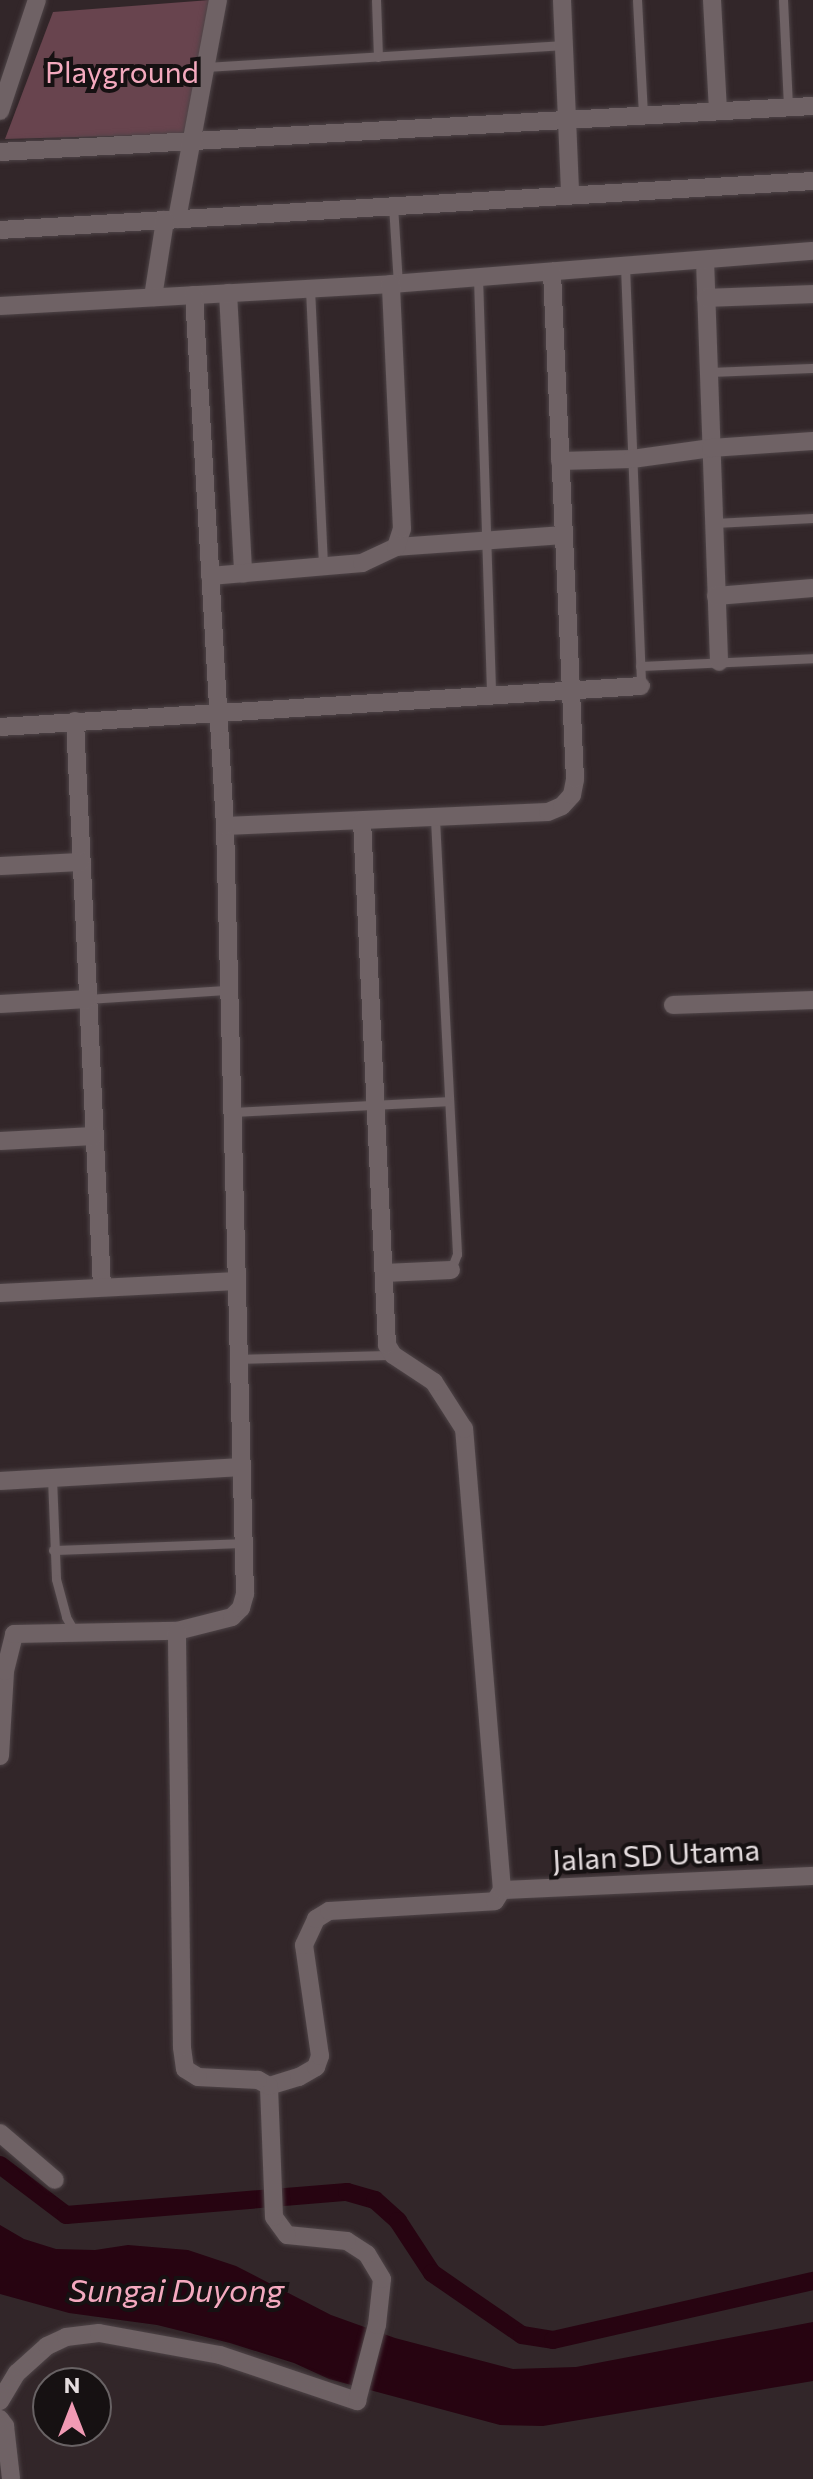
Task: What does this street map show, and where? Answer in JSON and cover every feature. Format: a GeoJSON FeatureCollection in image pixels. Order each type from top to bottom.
{"type":"FeatureCollection","features":[{"type":"Feature","properties":{"kind":"street"},"geometry":{"type":"LineString","coordinates":[[0,111],[37,0]]}},
{"type":"Feature","properties":{"kind":"street"},"geometry":{"type":"LineString","coordinates":[[153,297],[193,142],[218,0]]}},
{"type":"Feature","properties":{"kind":"street"},"geometry":{"type":"LineString","coordinates":[[562,0],[570,194]]}},
{"type":"Feature","properties":{"kind":"street"},"geometry":{"type":"LineString","coordinates":[[712,0],[718,111]]}},
{"type":"Feature","properties":{"kind":"street"},"geometry":{"type":"LineString","coordinates":[[0,152],[813,106]]}},
{"type":"Feature","properties":{"kind":"street"},"geometry":{"type":"LineString","coordinates":[[0,230],[813,181]]}},
{"type":"Feature","properties":{"kind":"street"},"geometry":{"type":"LineString","coordinates":[[0,306],[394,284],[813,251]]}},
{"type":"Feature","properties":{"kind":"street"},"geometry":{"type":"LineString","coordinates":[[705,260],[719,662]]}},
{"type":"Feature","properties":{"kind":"street"},"geometry":{"type":"LineString","coordinates":[[225,826],[548,812],[562,806],[572,795],[575,779],[568,691],[552,272]]}},
{"type":"Feature","properties":{"kind":"street"},"geometry":{"type":"LineString","coordinates":[[394,284],[402,529],[396,547]]}},
{"type":"Feature","properties":{"kind":"street"},"geometry":{"type":"LineString","coordinates":[[228,293],[243,574]]}},
{"type":"Feature","properties":{"kind":"street"},"geometry":{"type":"LineString","coordinates":[[706,298],[813,294]]}},
{"type":"Feature","properties":{"kind":"street"},"geometry":{"type":"LineString","coordinates":[[0,1756],[7,1630],[76,1634],[177,1631],[232,1617],[241,1608],[245,1594],[225,826],[194,295]]}},
{"type":"Feature","properties":{"kind":"street"},"geometry":{"type":"LineString","coordinates":[[560,461],[632,459],[711,448],[813,441]]}},
{"type":"Feature","properties":{"kind":"street"},"geometry":{"type":"LineString","coordinates":[[210,576],[323,569],[362,563],[396,547],[562,535]]}},
{"type":"Feature","properties":{"kind":"street"},"geometry":{"type":"LineString","coordinates":[[716,596],[813,588]]}},
{"type":"Feature","properties":{"kind":"street"},"geometry":{"type":"LineString","coordinates":[[0,727],[641,686]]}},
{"type":"Feature","properties":{"kind":"street"},"geometry":{"type":"LineString","coordinates":[[75,721],[102,1287]]}},
{"type":"Feature","properties":{"kind":"street"},"geometry":{"type":"LineString","coordinates":[[362,821],[387,1345],[393,1355],[434,1382],[464,1429],[502,1890]]}},
{"type":"Feature","properties":{"kind":"street"},"geometry":{"type":"LineString","coordinates":[[0,866],[81,862]]}},
{"type":"Feature","properties":{"kind":"street"},"geometry":{"type":"LineString","coordinates":[[0,1004],[88,999]]}},
{"type":"Feature","properties":{"kind":"street"},"geometry":{"type":"LineString","coordinates":[[673,1005],[813,1000]]}},
{"type":"Feature","properties":{"kind":"street"},"geometry":{"type":"LineString","coordinates":[[0,1141],[94,1136]]}},
{"type":"Feature","properties":{"kind":"street"},"geometry":{"type":"LineString","coordinates":[[384,1273],[451,1270]]}},
{"type":"Feature","properties":{"kind":"street"},"geometry":{"type":"LineString","coordinates":[[0,1293],[237,1281]]}},
{"type":"Feature","properties":{"kind":"street"},"geometry":{"type":"LineString","coordinates":[[0,1481],[242,1467]]}},
{"type":"Feature","properties":{"kind":"street"},"geometry":{"type":"LineString","coordinates":[[0,2401],[23,2366],[47,2346],[66,2337],[99,2333],[220,2355],[357,2401],[377,2325],[382,2279],[367,2254],[347,2241],[287,2235],[274,2217],[269,2086],[258,2080],[198,2077],[185,2069],[182,2047],[177,1631]]}},
{"type":"Feature","properties":{"kind":"street","name":"Jalan SD Utama"},"geometry":{"type":"LineString","coordinates":[[269,2086],[299,2077],[316,2067],[320,2056],[304,1945],[316,1919],[329,1911],[495,1901],[502,1890],[813,1876]]}},
{"type":"Feature","properties":{"kind":"street"},"geometry":{"type":"LineString","coordinates":[[0,2133],[55,2180]]}},
{"type":"Feature","properties":{"kind":"street"},"geometry":{"type":"LineString","coordinates":[[0,2419],[5,2426],[11,2479]]}},
{"type":"Feature","properties":{"kind":"lane"},"geometry":{"type":"LineString","coordinates":[[376,0],[378,57]]}},
{"type":"Feature","properties":{"kind":"lane"},"geometry":{"type":"LineString","coordinates":[[637,0],[643,116]]}},
{"type":"Feature","properties":{"kind":"lane"},"geometry":{"type":"LineString","coordinates":[[783,0],[788,106]]}},
{"type":"Feature","properties":{"kind":"lane"},"geometry":{"type":"LineString","coordinates":[[206,67],[564,45]]}},
{"type":"Feature","properties":{"kind":"lane"},"geometry":{"type":"LineString","coordinates":[[393,205],[394,284]]}},
{"type":"Feature","properties":{"kind":"lane"},"geometry":{"type":"LineString","coordinates":[[625,266],[641,686]]}},
{"type":"Feature","properties":{"kind":"lane"},"geometry":{"type":"LineString","coordinates":[[478,277],[491,696]]}},
{"type":"Feature","properties":{"kind":"lane"},"geometry":{"type":"LineString","coordinates":[[310,289],[323,569]]}},
{"type":"Feature","properties":{"kind":"lane"},"geometry":{"type":"LineString","coordinates":[[708,372],[813,368]]}},
{"type":"Feature","properties":{"kind":"lane"},"geometry":{"type":"LineString","coordinates":[[714,523],[813,518]]}},
{"type":"Feature","properties":{"kind":"lane"},"geometry":{"type":"LineString","coordinates":[[640,666],[813,658]]}},
{"type":"Feature","properties":{"kind":"lane"},"geometry":{"type":"LineString","coordinates":[[435,819],[457,1254],[451,1270]]}},
{"type":"Feature","properties":{"kind":"lane"},"geometry":{"type":"LineString","coordinates":[[88,999],[229,990]]}},
{"type":"Feature","properties":{"kind":"lane"},"geometry":{"type":"LineString","coordinates":[[232,1112],[447,1101]]}},
{"type":"Feature","properties":{"kind":"lane"},"geometry":{"type":"LineString","coordinates":[[239,1359],[393,1355]]}},
{"type":"Feature","properties":{"kind":"lane"},"geometry":{"type":"LineString","coordinates":[[52,1478],[53,1550],[59,1597],[76,1634]]}},
{"type":"Feature","properties":{"kind":"lane"},"geometry":{"type":"LineString","coordinates":[[53,1550],[243,1543]]}},
{"type":"Feature","properties":{"kind":"green space","name":"Playground"},"geometry":{"type":"Polygon","coordinates":[[[210,0],[184,134],[5,139],[53,12],[210,0]]]}},
{"type":"Feature","properties":{"kind":"water","name":"Sungai Duyong"},"geometry":{"type":"Polygon","coordinates":[[[0,2225],[24,2239],[56,2249],[95,2250],[128,2245],[188,2250],[236,2266],[331,2315],[395,2338],[513,2369],[576,2367],[813,2322],[813,2381],[543,2426],[500,2425],[329,2379],[294,2363],[230,2343],[157,2325],[69,2313],[0,2294],[0,2225]]]}},
{"type":"Feature","properties":{"kind":"waterway"},"geometry":{"type":"LineString","coordinates":[[0,2165],[66,2215],[347,2192],[375,2200],[398,2221],[432,2273],[522,2335],[553,2340],[813,2281]]}}]}
